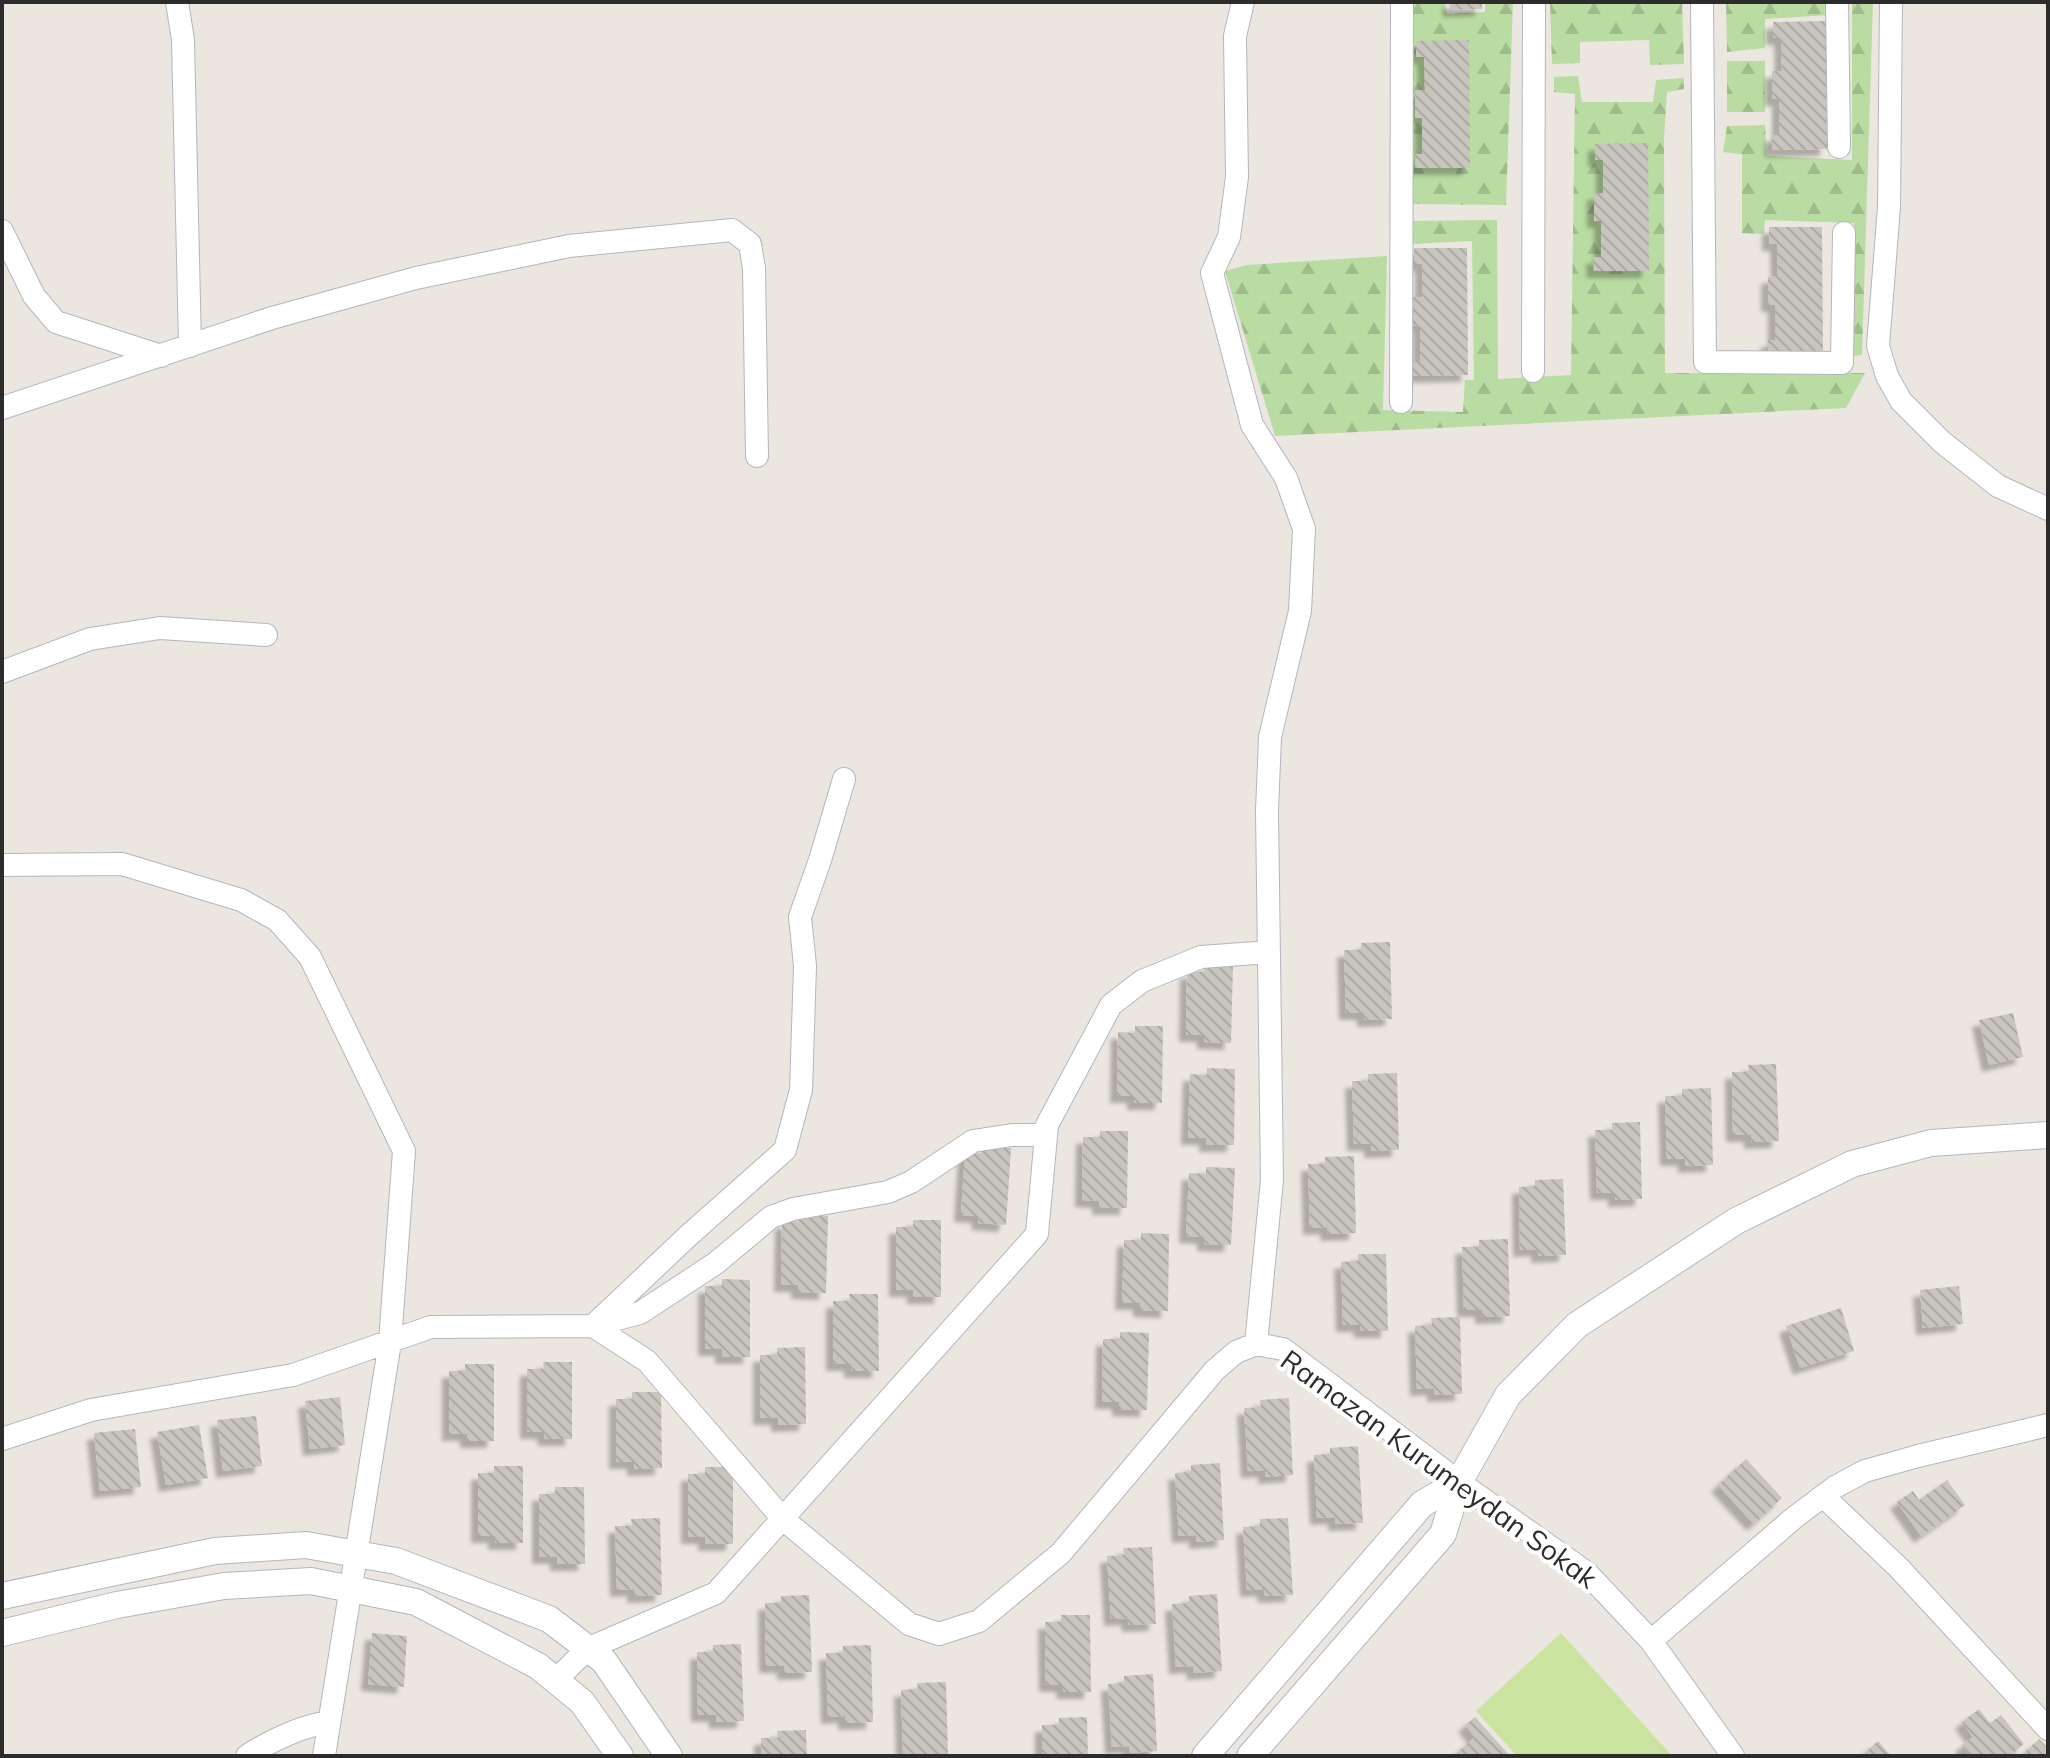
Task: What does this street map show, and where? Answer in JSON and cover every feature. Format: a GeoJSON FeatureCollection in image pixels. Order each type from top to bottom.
{"type":"FeatureCollection","features":[{"type":"Feature","properties":{"kind":"street"},"geometry":{"type":"LineString","coordinates":[[177,2],[183,55],[190,346]]}},
{"type":"Feature","properties":{"kind":"street"},"geometry":{"type":"LineString","coordinates":[[593,1326],[647,1361],[783,1519],[909,1624],[939,1634],[979,1621],[1061,1553],[1215,1370],[1236,1352],[1256,1344],[1272,1180],[1267,811],[1270,737],[1300,611],[1304,529],[1286,478],[1252,425],[1212,273],[1229,237],[1237,177],[1235,36],[1243,2]]}},
{"type":"Feature","properties":{"kind":"street"},"geometry":{"type":"LineString","coordinates":[[1401,402],[1402,2]]}},
{"type":"Feature","properties":{"kind":"street"},"geometry":{"type":"LineString","coordinates":[[1533,371],[1534,2]]}},
{"type":"Feature","properties":{"kind":"street"},"geometry":{"type":"LineString","coordinates":[[1702,2],[1705,362],[1842,363],[1844,233]]}},
{"type":"Feature","properties":{"kind":"street"},"geometry":{"type":"LineString","coordinates":[[1837,2],[1839,147]]}},
{"type":"Feature","properties":{"kind":"street"},"geometry":{"type":"LineString","coordinates":[[1891,2],[1889,207],[1878,346],[1887,376],[1901,401],[1942,442],[1998,486],[2048,509]]}},
{"type":"Feature","properties":{"kind":"street"},"geometry":{"type":"LineString","coordinates":[[2,408],[272,318],[416,278],[569,246],[732,230],[750,244],[754,268],[757,456]]}},
{"type":"Feature","properties":{"kind":"street"},"geometry":{"type":"LineString","coordinates":[[2,231],[34,296],[56,322],[161,356]]}},
{"type":"Feature","properties":{"kind":"street"},"geometry":{"type":"LineString","coordinates":[[2,672],[90,639],[160,628],[266,635]]}},
{"type":"Feature","properties":{"kind":"street"},"geometry":{"type":"LineString","coordinates":[[593,1326],[785,1150],[801,1090],[805,966],[800,917],[844,779]]}},
{"type":"Feature","properties":{"kind":"street"},"geometry":{"type":"LineString","coordinates":[[2,865],[122,864],[241,900],[277,920],[310,957],[404,1151],[390,1342],[324,1756]]}},
{"type":"Feature","properties":{"kind":"street"},"geometry":{"type":"LineString","coordinates":[[555,1681],[587,1649],[716,1593],[1037,1234],[1047,1125],[1111,1005],[1142,981],[1201,957],[1269,952]]}},
{"type":"Feature","properties":{"kind":"street"},"geometry":{"type":"LineString","coordinates":[[2,1439],[91,1410],[293,1375],[431,1327],[593,1326],[640,1313],[716,1263],[771,1217],[793,1209],[888,1192],[911,1182],[973,1141],[1012,1135],[1046,1135]]}},
{"type":"Feature","properties":{"kind":"street"},"geometry":{"type":"LineString","coordinates":[[1254,1754],[1443,1534],[1459,1482],[1508,1395],[1577,1325],[1736,1221],[1852,1164],[1931,1143],[2048,1135]]}},
{"type":"Feature","properties":{"kind":"street","name":"Ramazan Kurumeydan Sokak"},"geometry":{"type":"LineString","coordinates":[[1256,1344],[1283,1349],[1459,1482],[1587,1573],[1651,1641],[1733,1756]]}},
{"type":"Feature","properties":{"kind":"street"},"geometry":{"type":"LineString","coordinates":[[1651,1641],[1823,1496],[1865,1471],[2048,1425]]}},
{"type":"Feature","properties":{"kind":"street"},"geometry":{"type":"LineString","coordinates":[[1205,1756],[1422,1504],[1459,1482]]}},
{"type":"Feature","properties":{"kind":"street"},"geometry":{"type":"LineString","coordinates":[[1823,1496],[1898,1567],[2048,1729]]}},
{"type":"Feature","properties":{"kind":"street"},"geometry":{"type":"LineString","coordinates":[[2,1596],[215,1551],[306,1545],[396,1561],[549,1619],[604,1661],[669,1756]]}},
{"type":"Feature","properties":{"kind":"street"},"geometry":{"type":"LineString","coordinates":[[2,1633],[117,1605],[224,1586],[311,1581],[416,1602],[538,1666],[582,1702],[620,1756]]}},
{"type":"Feature","properties":{"kind":"street"},"geometry":{"type":"LineString","coordinates":[[247,1756],[318,1723],[329,1723]]}},
{"type":"Feature","properties":{"kind":"green space"},"geometry":{"type":"Polygon","coordinates":[[[1409,2],[1445,2],[1447,14],[1485,12],[1485,2],[1513,2],[1506,205],[1408,204],[1409,2]]]}},
{"type":"Feature","properties":{"kind":"green space"},"geometry":{"type":"Polygon","coordinates":[[[1550,2],[1682,2],[1684,64],[1650,65],[1649,40],[1580,42],[1580,63],[1552,64],[1550,2]]]}},
{"type":"Feature","properties":{"kind":"green space"},"geometry":{"type":"Polygon","coordinates":[[[1726,2],[1829,2],[1830,15],[1765,19],[1765,48],[1727,52],[1726,2]]]}},
{"type":"Feature","properties":{"kind":"green space"},"geometry":{"type":"Polygon","coordinates":[[[1852,2],[1873,2],[1862,355],[1852,356],[1854,223],[1765,220],[1764,234],[1742,233],[1742,154],[1723,152],[1727,126],[1765,125],[1767,156],[1852,160],[1852,2]]]}},
{"type":"Feature","properties":{"kind":"green space"},"geometry":{"type":"Polygon","coordinates":[[[1727,61],[1765,61],[1765,112],[1727,112],[1727,61]]]}},
{"type":"Feature","properties":{"kind":"green space"},"geometry":{"type":"Polygon","coordinates":[[[1578,76],[1582,102],[1653,102],[1656,80],[1684,78],[1684,89],[1667,92],[1664,139],[1665,373],[1865,373],[1846,408],[1275,436],[1225,271],[1247,265],[1387,256],[1383,410],[1463,412],[1465,380],[1474,380],[1472,241],[1411,244],[1408,221],[1497,220],[1498,379],[1571,375],[1575,94],[1554,92],[1554,77],[1578,76]]]}},
{"type":"Feature","properties":{"kind":"green space"},"geometry":{"type":"Polygon","coordinates":[[[1561,1633],[1672,1756],[1517,1756],[1476,1711],[1561,1633]]]}},
{"type":"Feature","properties":{"kind":"building"},"geometry":{"type":"Polygon","coordinates":[[[1449,2],[1482,2],[1482,9],[1450,10],[1449,2]]]}},
{"type":"Feature","properties":{"kind":"building"},"geometry":{"type":"Polygon","coordinates":[[[1826,21],[1827,149],[1772,150],[1772,135],[1779,135],[1779,99],[1772,99],[1772,71],[1782,71],[1781,38],[1773,38],[1773,22],[1826,21]]]}},
{"type":"Feature","properties":{"kind":"building"},"geometry":{"type":"Polygon","coordinates":[[[1469,40],[1470,168],[1415,168],[1415,154],[1422,154],[1422,118],[1415,118],[1415,90],[1425,90],[1424,57],[1416,57],[1416,41],[1469,40]]]}},
{"type":"Feature","properties":{"kind":"building"},"geometry":{"type":"Polygon","coordinates":[[[1648,143],[1649,271],[1594,271],[1593,257],[1601,257],[1601,221],[1594,221],[1594,193],[1603,193],[1603,160],[1595,160],[1595,144],[1648,143]]]}},
{"type":"Feature","properties":{"kind":"building"},"geometry":{"type":"Polygon","coordinates":[[[1769,227],[1822,227],[1823,355],[1768,355],[1768,340],[1775,340],[1775,305],[1768,305],[1768,277],[1778,276],[1777,244],[1769,244],[1769,227]]]}},
{"type":"Feature","properties":{"kind":"building"},"geometry":{"type":"Polygon","coordinates":[[[1414,248],[1467,248],[1468,375],[1412,376],[1412,361],[1420,361],[1420,325],[1413,326],[1413,297],[1422,297],[1422,264],[1414,264],[1414,248]]]}},
{"type":"Feature","properties":{"kind":"building"},"geometry":{"type":"Polygon","coordinates":[[[1390,942],[1392,1019],[1364,1020],[1364,1013],[1346,1013],[1344,950],[1361,950],[1361,943],[1390,942]]]}},
{"type":"Feature","properties":{"kind":"building"},"geometry":{"type":"Polygon","coordinates":[[[1204,965],[1233,966],[1231,1043],[1204,1042],[1204,1035],[1186,1035],[1187,972],[1204,972],[1204,965]]]}},
{"type":"Feature","properties":{"kind":"building"},"geometry":{"type":"Polygon","coordinates":[[[2013,1013],[2023,1057],[1989,1065],[1979,1020],[2013,1013]]]}},
{"type":"Feature","properties":{"kind":"building"},"geometry":{"type":"Polygon","coordinates":[[[1135,1026],[1163,1026],[1162,1103],[1134,1103],[1134,1096],[1117,1096],[1118,1032],[1135,1033],[1135,1026]]]}},
{"type":"Feature","properties":{"kind":"building"},"geometry":{"type":"Polygon","coordinates":[[[1776,1064],[1779,1141],[1751,1142],[1751,1135],[1733,1135],[1732,1072],[1749,1072],[1748,1065],[1776,1064]]]}},
{"type":"Feature","properties":{"kind":"building"},"geometry":{"type":"Polygon","coordinates":[[[1207,1068],[1235,1069],[1234,1145],[1206,1145],[1206,1138],[1188,1138],[1190,1074],[1207,1075],[1207,1068]]]}},
{"type":"Feature","properties":{"kind":"building"},"geometry":{"type":"Polygon","coordinates":[[[1397,1073],[1399,1150],[1371,1151],[1371,1144],[1354,1144],[1352,1081],[1368,1081],[1368,1074],[1397,1073]]]}},
{"type":"Feature","properties":{"kind":"building"},"geometry":{"type":"Polygon","coordinates":[[[1711,1088],[1713,1165],[1685,1166],[1685,1159],[1667,1159],[1665,1096],[1682,1096],[1682,1089],[1711,1088]]]}},
{"type":"Feature","properties":{"kind":"building"},"geometry":{"type":"Polygon","coordinates":[[[1640,1122],[1642,1199],[1615,1200],[1615,1193],[1597,1193],[1595,1130],[1612,1130],[1612,1123],[1640,1122]]]}},
{"type":"Feature","properties":{"kind":"building"},"geometry":{"type":"Polygon","coordinates":[[[1100,1131],[1128,1131],[1127,1208],[1099,1208],[1099,1201],[1082,1200],[1083,1137],[1100,1137],[1100,1131]]]}},
{"type":"Feature","properties":{"kind":"building"},"geometry":{"type":"Polygon","coordinates":[[[982,1146],[1011,1148],[1006,1225],[978,1223],[979,1216],[961,1215],[965,1152],[982,1153],[982,1146]]]}},
{"type":"Feature","properties":{"kind":"building"},"geometry":{"type":"Polygon","coordinates":[[[1354,1156],[1356,1233],[1328,1234],[1327,1227],[1310,1228],[1308,1164],[1325,1164],[1325,1157],[1354,1156]]]}},
{"type":"Feature","properties":{"kind":"building"},"geometry":{"type":"Polygon","coordinates":[[[1206,1167],[1235,1168],[1231,1245],[1204,1244],[1204,1237],[1186,1236],[1189,1173],[1206,1174],[1206,1167]]]}},
{"type":"Feature","properties":{"kind":"building"},"geometry":{"type":"Polygon","coordinates":[[[1563,1179],[1566,1255],[1538,1256],[1538,1249],[1520,1250],[1519,1187],[1535,1186],[1535,1180],[1563,1179]]]}},
{"type":"Feature","properties":{"kind":"building"},"geometry":{"type":"Polygon","coordinates":[[[799,1215],[828,1216],[826,1293],[798,1292],[798,1285],[781,1285],[782,1222],[799,1222],[799,1215]]]}},
{"type":"Feature","properties":{"kind":"building"},"geometry":{"type":"Polygon","coordinates":[[[913,1220],[941,1220],[941,1297],[913,1297],[914,1290],[896,1290],[896,1227],[913,1227],[913,1220]]]}},
{"type":"Feature","properties":{"kind":"building"},"geometry":{"type":"Polygon","coordinates":[[[1141,1233],[1169,1234],[1168,1311],[1140,1310],[1140,1303],[1122,1303],[1124,1240],[1141,1240],[1141,1233]]]}},
{"type":"Feature","properties":{"kind":"building"},"geometry":{"type":"Polygon","coordinates":[[[1508,1239],[1510,1316],[1482,1317],[1482,1310],[1464,1310],[1462,1247],[1479,1247],[1479,1240],[1508,1239]]]}},
{"type":"Feature","properties":{"kind":"building"},"geometry":{"type":"Polygon","coordinates":[[[1358,1254],[1386,1254],[1388,1331],[1361,1331],[1360,1325],[1343,1325],[1341,1262],[1358,1261],[1358,1254]]]}},
{"type":"Feature","properties":{"kind":"building"},"geometry":{"type":"Polygon","coordinates":[[[722,1279],[750,1280],[750,1357],[722,1357],[722,1349],[705,1349],[705,1286],[722,1286],[722,1279]]]}},
{"type":"Feature","properties":{"kind":"building"},"geometry":{"type":"Polygon","coordinates":[[[1959,1286],[1963,1324],[1923,1328],[1920,1290],[1959,1286]]]}},
{"type":"Feature","properties":{"kind":"building"},"geometry":{"type":"Polygon","coordinates":[[[849,1294],[878,1294],[879,1371],[851,1371],[851,1364],[833,1364],[833,1301],[850,1301],[849,1294]]]}},
{"type":"Feature","properties":{"kind":"building"},"geometry":{"type":"Polygon","coordinates":[[[1841,1308],[1854,1351],[1800,1368],[1786,1326],[1841,1308]]]}},
{"type":"Feature","properties":{"kind":"building"},"geometry":{"type":"Polygon","coordinates":[[[1460,1317],[1462,1394],[1434,1395],[1434,1388],[1417,1389],[1415,1326],[1432,1325],[1431,1318],[1460,1317]]]}},
{"type":"Feature","properties":{"kind":"building"},"geometry":{"type":"Polygon","coordinates":[[[1120,1332],[1149,1333],[1147,1410],[1119,1409],[1119,1402],[1102,1402],[1103,1339],[1120,1339],[1120,1332]]]}},
{"type":"Feature","properties":{"kind":"building"},"geometry":{"type":"Polygon","coordinates":[[[805,1347],[806,1424],[778,1425],[778,1418],[760,1418],[760,1355],[777,1355],[777,1348],[805,1347]]]}},
{"type":"Feature","properties":{"kind":"building"},"geometry":{"type":"Polygon","coordinates":[[[543,1362],[572,1362],[572,1439],[545,1439],[544,1432],[527,1432],[527,1369],[544,1369],[543,1362]]]}},
{"type":"Feature","properties":{"kind":"building"},"geometry":{"type":"Polygon","coordinates":[[[465,1364],[494,1364],[494,1441],[467,1441],[467,1434],[449,1434],[449,1371],[465,1371],[465,1364]]]}},
{"type":"Feature","properties":{"kind":"building"},"geometry":{"type":"Polygon","coordinates":[[[632,1392],[661,1392],[662,1468],[634,1469],[634,1462],[616,1462],[616,1399],[632,1399],[632,1392]]]}},
{"type":"Feature","properties":{"kind":"building"},"geometry":{"type":"Polygon","coordinates":[[[340,1397],[345,1445],[310,1449],[305,1401],[340,1397]]]}},
{"type":"Feature","properties":{"kind":"building"},"geometry":{"type":"Polygon","coordinates":[[[1289,1398],[1293,1475],[1265,1477],[1265,1470],[1248,1471],[1244,1408],[1261,1407],[1260,1400],[1289,1398]]]}},
{"type":"Feature","properties":{"kind":"building"},"geometry":{"type":"Polygon","coordinates":[[[256,1416],[262,1466],[223,1471],[217,1420],[256,1416]]]}},
{"type":"Feature","properties":{"kind":"building"},"geometry":{"type":"Polygon","coordinates":[[[199,1425],[208,1478],[166,1485],[157,1432],[199,1425]]]}},
{"type":"Feature","properties":{"kind":"building"},"geometry":{"type":"Polygon","coordinates":[[[135,1429],[141,1487],[100,1491],[94,1433],[135,1429]]]}},
{"type":"Feature","properties":{"kind":"building"},"geometry":{"type":"Polygon","coordinates":[[[1358,1446],[1363,1523],[1335,1524],[1335,1517],[1317,1518],[1314,1455],[1330,1454],[1330,1448],[1358,1446]]]}},
{"type":"Feature","properties":{"kind":"building"},"geometry":{"type":"Polygon","coordinates":[[[1746,1459],[1782,1498],[1754,1524],[1718,1485],[1746,1459]]]}},
{"type":"Feature","properties":{"kind":"building"},"geometry":{"type":"Polygon","coordinates":[[[1220,1463],[1224,1540],[1196,1542],[1196,1535],[1179,1536],[1175,1473],[1191,1472],[1191,1465],[1220,1463]]]}},
{"type":"Feature","properties":{"kind":"building"},"geometry":{"type":"Polygon","coordinates":[[[494,1466],[523,1466],[523,1543],[495,1543],[495,1536],[478,1536],[478,1473],[494,1473],[494,1466]]]}},
{"type":"Feature","properties":{"kind":"building"},"geometry":{"type":"Polygon","coordinates":[[[705,1467],[733,1467],[733,1544],[705,1544],[705,1537],[688,1537],[688,1474],[705,1474],[705,1467]]]}},
{"type":"Feature","properties":{"kind":"building"},"geometry":{"type":"Polygon","coordinates":[[[1947,1480],[1965,1505],[1921,1536],[1897,1502],[1913,1491],[1919,1500],[1947,1480]]]}},
{"type":"Feature","properties":{"kind":"building"},"geometry":{"type":"Polygon","coordinates":[[[555,1487],[584,1487],[585,1564],[557,1564],[557,1557],[539,1557],[539,1494],[555,1494],[555,1487]]]}},
{"type":"Feature","properties":{"kind":"building"},"geometry":{"type":"Polygon","coordinates":[[[660,1518],[662,1595],[634,1596],[634,1589],[617,1590],[615,1526],[632,1526],[631,1519],[660,1518]]]}},
{"type":"Feature","properties":{"kind":"building"},"geometry":{"type":"Polygon","coordinates":[[[1288,1518],[1293,1595],[1265,1596],[1264,1589],[1247,1590],[1243,1527],[1260,1526],[1260,1519],[1288,1518]]]}},
{"type":"Feature","properties":{"kind":"building"},"geometry":{"type":"Polygon","coordinates":[[[1152,1547],[1156,1624],[1129,1625],[1128,1618],[1111,1619],[1107,1556],[1124,1555],[1123,1548],[1152,1547]]]}},
{"type":"Feature","properties":{"kind":"building"},"geometry":{"type":"Polygon","coordinates":[[[1217,1594],[1222,1671],[1194,1673],[1193,1666],[1176,1667],[1172,1604],[1189,1603],[1189,1596],[1217,1594]]]}},
{"type":"Feature","properties":{"kind":"building"},"geometry":{"type":"Polygon","coordinates":[[[809,1595],[812,1672],[784,1673],[784,1666],[766,1666],[765,1603],[781,1603],[781,1596],[809,1595]]]}},
{"type":"Feature","properties":{"kind":"building"},"geometry":{"type":"Polygon","coordinates":[[[1061,1615],[1090,1615],[1091,1692],[1064,1692],[1063,1685],[1046,1685],[1045,1622],[1061,1622],[1061,1615]]]}},
{"type":"Feature","properties":{"kind":"building"},"geometry":{"type":"Polygon","coordinates":[[[372,1633],[407,1636],[404,1687],[368,1684],[372,1633]]]}},
{"type":"Feature","properties":{"kind":"building"},"geometry":{"type":"Polygon","coordinates":[[[741,1644],[744,1721],[716,1722],[716,1715],[698,1715],[697,1652],[713,1652],[713,1645],[741,1644]]]}},
{"type":"Feature","properties":{"kind":"building"},"geometry":{"type":"Polygon","coordinates":[[[871,1645],[873,1722],[845,1723],[845,1716],[828,1717],[826,1653],[843,1653],[843,1646],[871,1645]]]}},
{"type":"Feature","properties":{"kind":"building"},"geometry":{"type":"Polygon","coordinates":[[[1153,1674],[1157,1751],[1130,1753],[1129,1746],[1112,1747],[1108,1684],[1124,1683],[1124,1676],[1153,1674]]]}},
{"type":"Feature","properties":{"kind":"building"},"geometry":{"type":"Polygon","coordinates":[[[946,1682],[948,1756],[903,1753],[901,1690],[918,1689],[917,1683],[946,1682]]]}},
{"type":"Feature","properties":{"kind":"building"},"geometry":{"type":"Polygon","coordinates":[[[1979,1709],[1990,1723],[2001,1715],[2024,1744],[2009,1756],[1970,1756],[1962,1745],[1973,1737],[1962,1722],[1979,1709]]]}},
{"type":"Feature","properties":{"kind":"building"},"geometry":{"type":"Polygon","coordinates":[[[1087,1717],[1088,1756],[1042,1756],[1042,1725],[1059,1725],[1059,1718],[1087,1717]]]}},
{"type":"Feature","properties":{"kind":"building"},"geometry":{"type":"Polygon","coordinates":[[[1475,1717],[1510,1756],[1453,1756],[1475,1737],[1465,1725],[1475,1717]]]}},
{"type":"Feature","properties":{"kind":"building"},"geometry":{"type":"Polygon","coordinates":[[[806,1730],[807,1756],[761,1756],[761,1738],[778,1738],[777,1731],[806,1730]]]}},
{"type":"Feature","properties":{"kind":"building"},"geometry":{"type":"Polygon","coordinates":[[[2039,1739],[2048,1748],[2048,1756],[2021,1756],[2039,1739]]]}},
{"type":"Feature","properties":{"kind":"building"},"geometry":{"type":"Polygon","coordinates":[[[1878,1741],[1891,1756],[1861,1756],[1878,1741]]]}}]}
